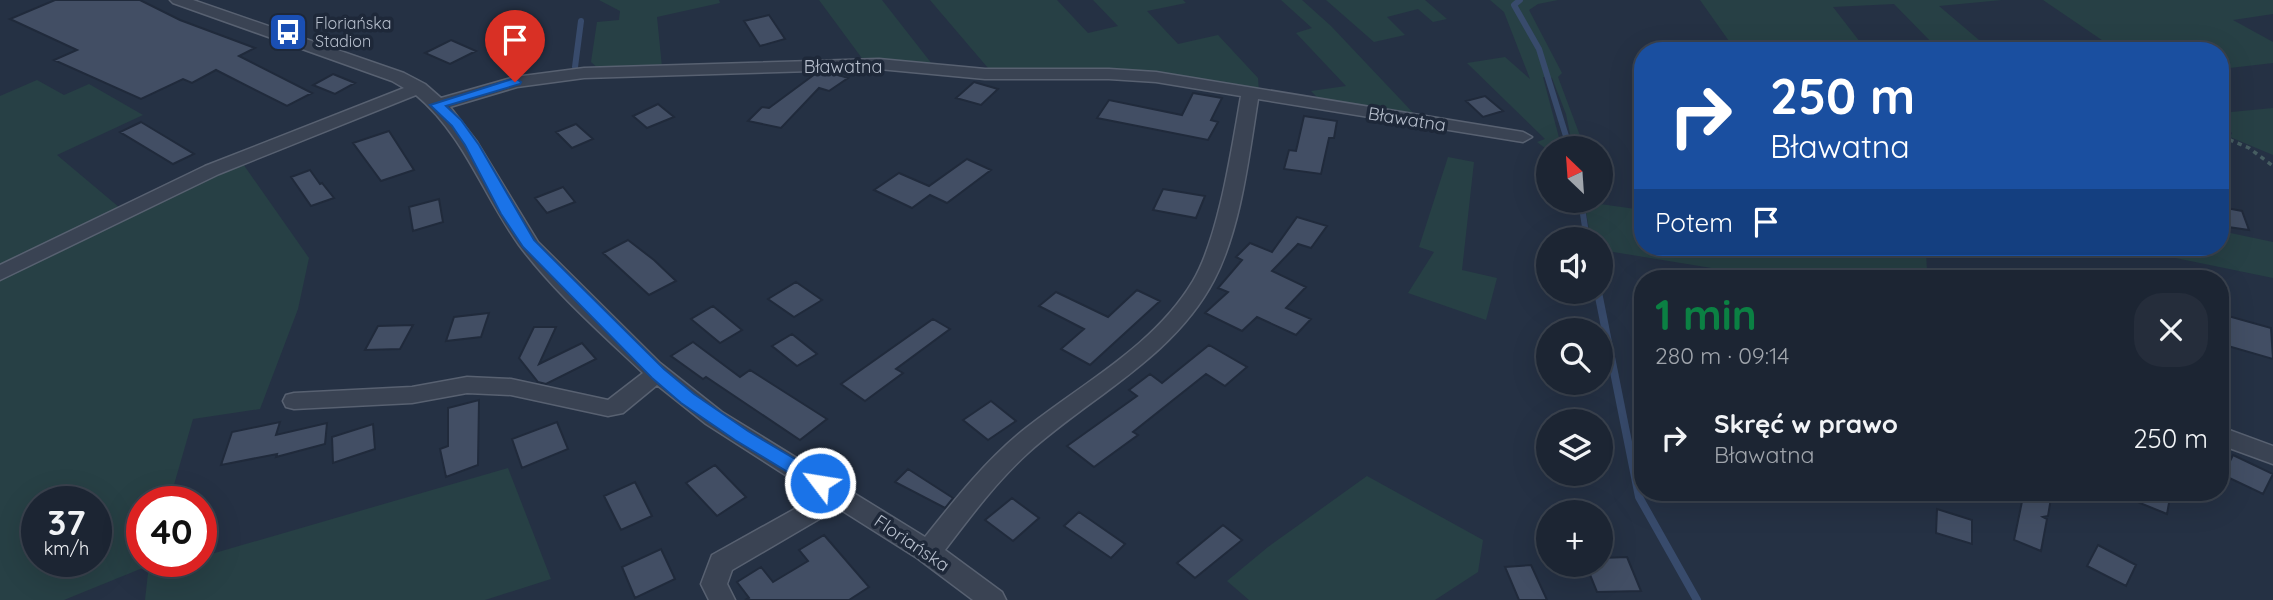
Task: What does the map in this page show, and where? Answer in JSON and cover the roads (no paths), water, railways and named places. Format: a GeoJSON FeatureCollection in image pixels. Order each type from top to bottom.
{"type":"FeatureCollection","features":[{"type":"Feature","properties":{"kind":"street","name":"Floriańska"},"geometry":{"type":"LineString","coordinates":[[178,0],[398,77],[419,88],[457,123],[528,244],[658,373],[713,417],[929,553],[993,600]]}},
{"type":"Feature","properties":{"kind":"street","name":"Bławatna"},"geometry":{"type":"LineString","coordinates":[[437,105],[515,82],[577,73],[879,64],[985,74],[1109,74],[1207,84],[1250,95],[1523,137]]}},
{"type":"Feature","properties":{"kind":"street"},"geometry":{"type":"LineString","coordinates":[[0,273],[212,170],[419,88]]}},
{"type":"Feature","properties":{"kind":"street"},"geometry":{"type":"LineString","coordinates":[[929,553],[989,475],[1033,435],[1094,390],[1161,334],[1201,286],[1214,257],[1236,178],[1250,95]]}},
{"type":"Feature","properties":{"kind":"street"},"geometry":{"type":"LineString","coordinates":[[294,401],[412,395],[467,385],[511,387],[608,408],[615,407],[658,373]]}},
{"type":"Feature","properties":{"kind":"street"},"geometry":{"type":"LineString","coordinates":[[2229,439],[2273,455]]}},
{"type":"Feature","properties":{"kind":"street"},"geometry":{"type":"LineString","coordinates":[[722,600],[715,584],[721,563],[840,495]]}},
{"type":"Feature","properties":{"kind":"waterway"},"geometry":{"type":"LineString","coordinates":[[1520,0],[1514,5],[1539,49],[1566,136]]}},
{"type":"Feature","properties":{"kind":"waterway"},"geometry":{"type":"LineString","coordinates":[[575,67],[581,21]]}},
{"type":"Feature","properties":{"kind":"waterway"},"geometry":{"type":"LineString","coordinates":[[1583,214],[1585,227]]}},
{"type":"Feature","properties":{"kind":"waterway"},"geometry":{"type":"LineString","coordinates":[[1600,304],[1634,472]]}},
{"type":"Feature","properties":{"kind":"waterway"},"geometry":{"type":"LineString","coordinates":[[1641,501],[1697,600]]}},
{"type":"Feature","properties":{"kind":"place","name":"Floriańska Stadion"},"geometry":{"type":"Point","coordinates":[288,32]}}]}
